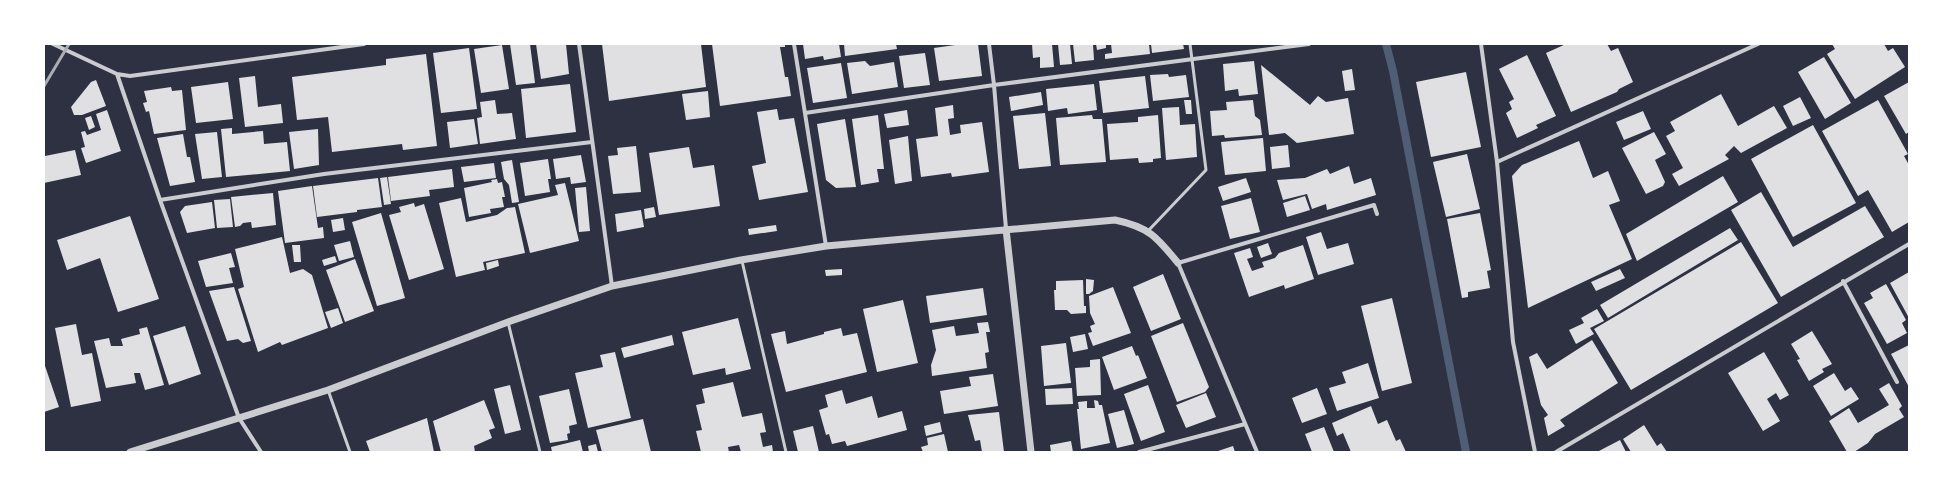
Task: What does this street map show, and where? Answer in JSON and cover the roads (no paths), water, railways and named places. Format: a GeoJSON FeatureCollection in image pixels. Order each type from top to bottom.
{"type":"FeatureCollection","features":[{"type":"Feature","properties":{"kind":"street"},"geometry":{"type":"LineString","coordinates":[[53,44],[117,74],[130,76],[364,44]]}},
{"type":"Feature","properties":{"kind":"street"},"geometry":{"type":"LineString","coordinates":[[579,44],[612,286]]}},
{"type":"Feature","properties":{"kind":"street"},"geometry":{"type":"LineString","coordinates":[[794,44],[826,246]]}},
{"type":"Feature","properties":{"kind":"street"},"geometry":{"type":"LineString","coordinates":[[989,44],[1006,229],[1031,452]]}},
{"type":"Feature","properties":{"kind":"street"},"geometry":{"type":"LineString","coordinates":[[805,113],[1309,44]]}},
{"type":"Feature","properties":{"kind":"street"},"geometry":{"type":"LineString","coordinates":[[1481,44],[1497,162],[1513,342],[1535,452]]}},
{"type":"Feature","properties":{"kind":"street"},"geometry":{"type":"LineString","coordinates":[[1497,162],[1758,44]]}},
{"type":"Feature","properties":{"kind":"street"},"geometry":{"type":"LineString","coordinates":[[117,74],[160,200],[239,418],[261,452]]}},
{"type":"Feature","properties":{"kind":"street"},"geometry":{"type":"LineString","coordinates":[[160,200],[324,174],[592,142]]}},
{"type":"Feature","properties":{"kind":"street"},"geometry":{"type":"LineString","coordinates":[[1178,263],[1374,205],[1377,214]]}},
{"type":"Feature","properties":{"kind":"street"},"geometry":{"type":"LineString","coordinates":[[130,452],[328,390],[508,322],[612,286],[741,260],[826,246],[1115,220],[1135,224],[1148,231],[1163,244],[1178,263],[1257,452]]}},
{"type":"Feature","properties":{"kind":"street"},"geometry":{"type":"LineString","coordinates":[[1556,452],[1843,281],[1909,244]]}},
{"type":"Feature","properties":{"kind":"street"},"geometry":{"type":"LineString","coordinates":[[1843,281],[1897,382]]}},
{"type":"Feature","properties":{"kind":"street"},"geometry":{"type":"LineString","coordinates":[[1138,452],[1245,424]]}},
{"type":"Feature","properties":{"kind":"lane"},"geometry":{"type":"LineString","coordinates":[[1148,231],[1206,170],[1190,44]]}},
{"type":"Feature","properties":{"kind":"lane"},"geometry":{"type":"LineString","coordinates":[[741,260],[786,452]]}},
{"type":"Feature","properties":{"kind":"lane"},"geometry":{"type":"LineString","coordinates":[[508,322],[540,452]]}},
{"type":"Feature","properties":{"kind":"lane"},"geometry":{"type":"LineString","coordinates":[[328,390],[350,452]]}},
{"type":"Feature","properties":{"kind":"waterway"},"geometry":{"type":"LineString","coordinates":[[1386,44],[1393,71],[1466,452]]}},
{"type":"Feature","properties":{"kind":"railway"},"geometry":{"type":"LineString","coordinates":[[44,86],[69,44]]}}]}
